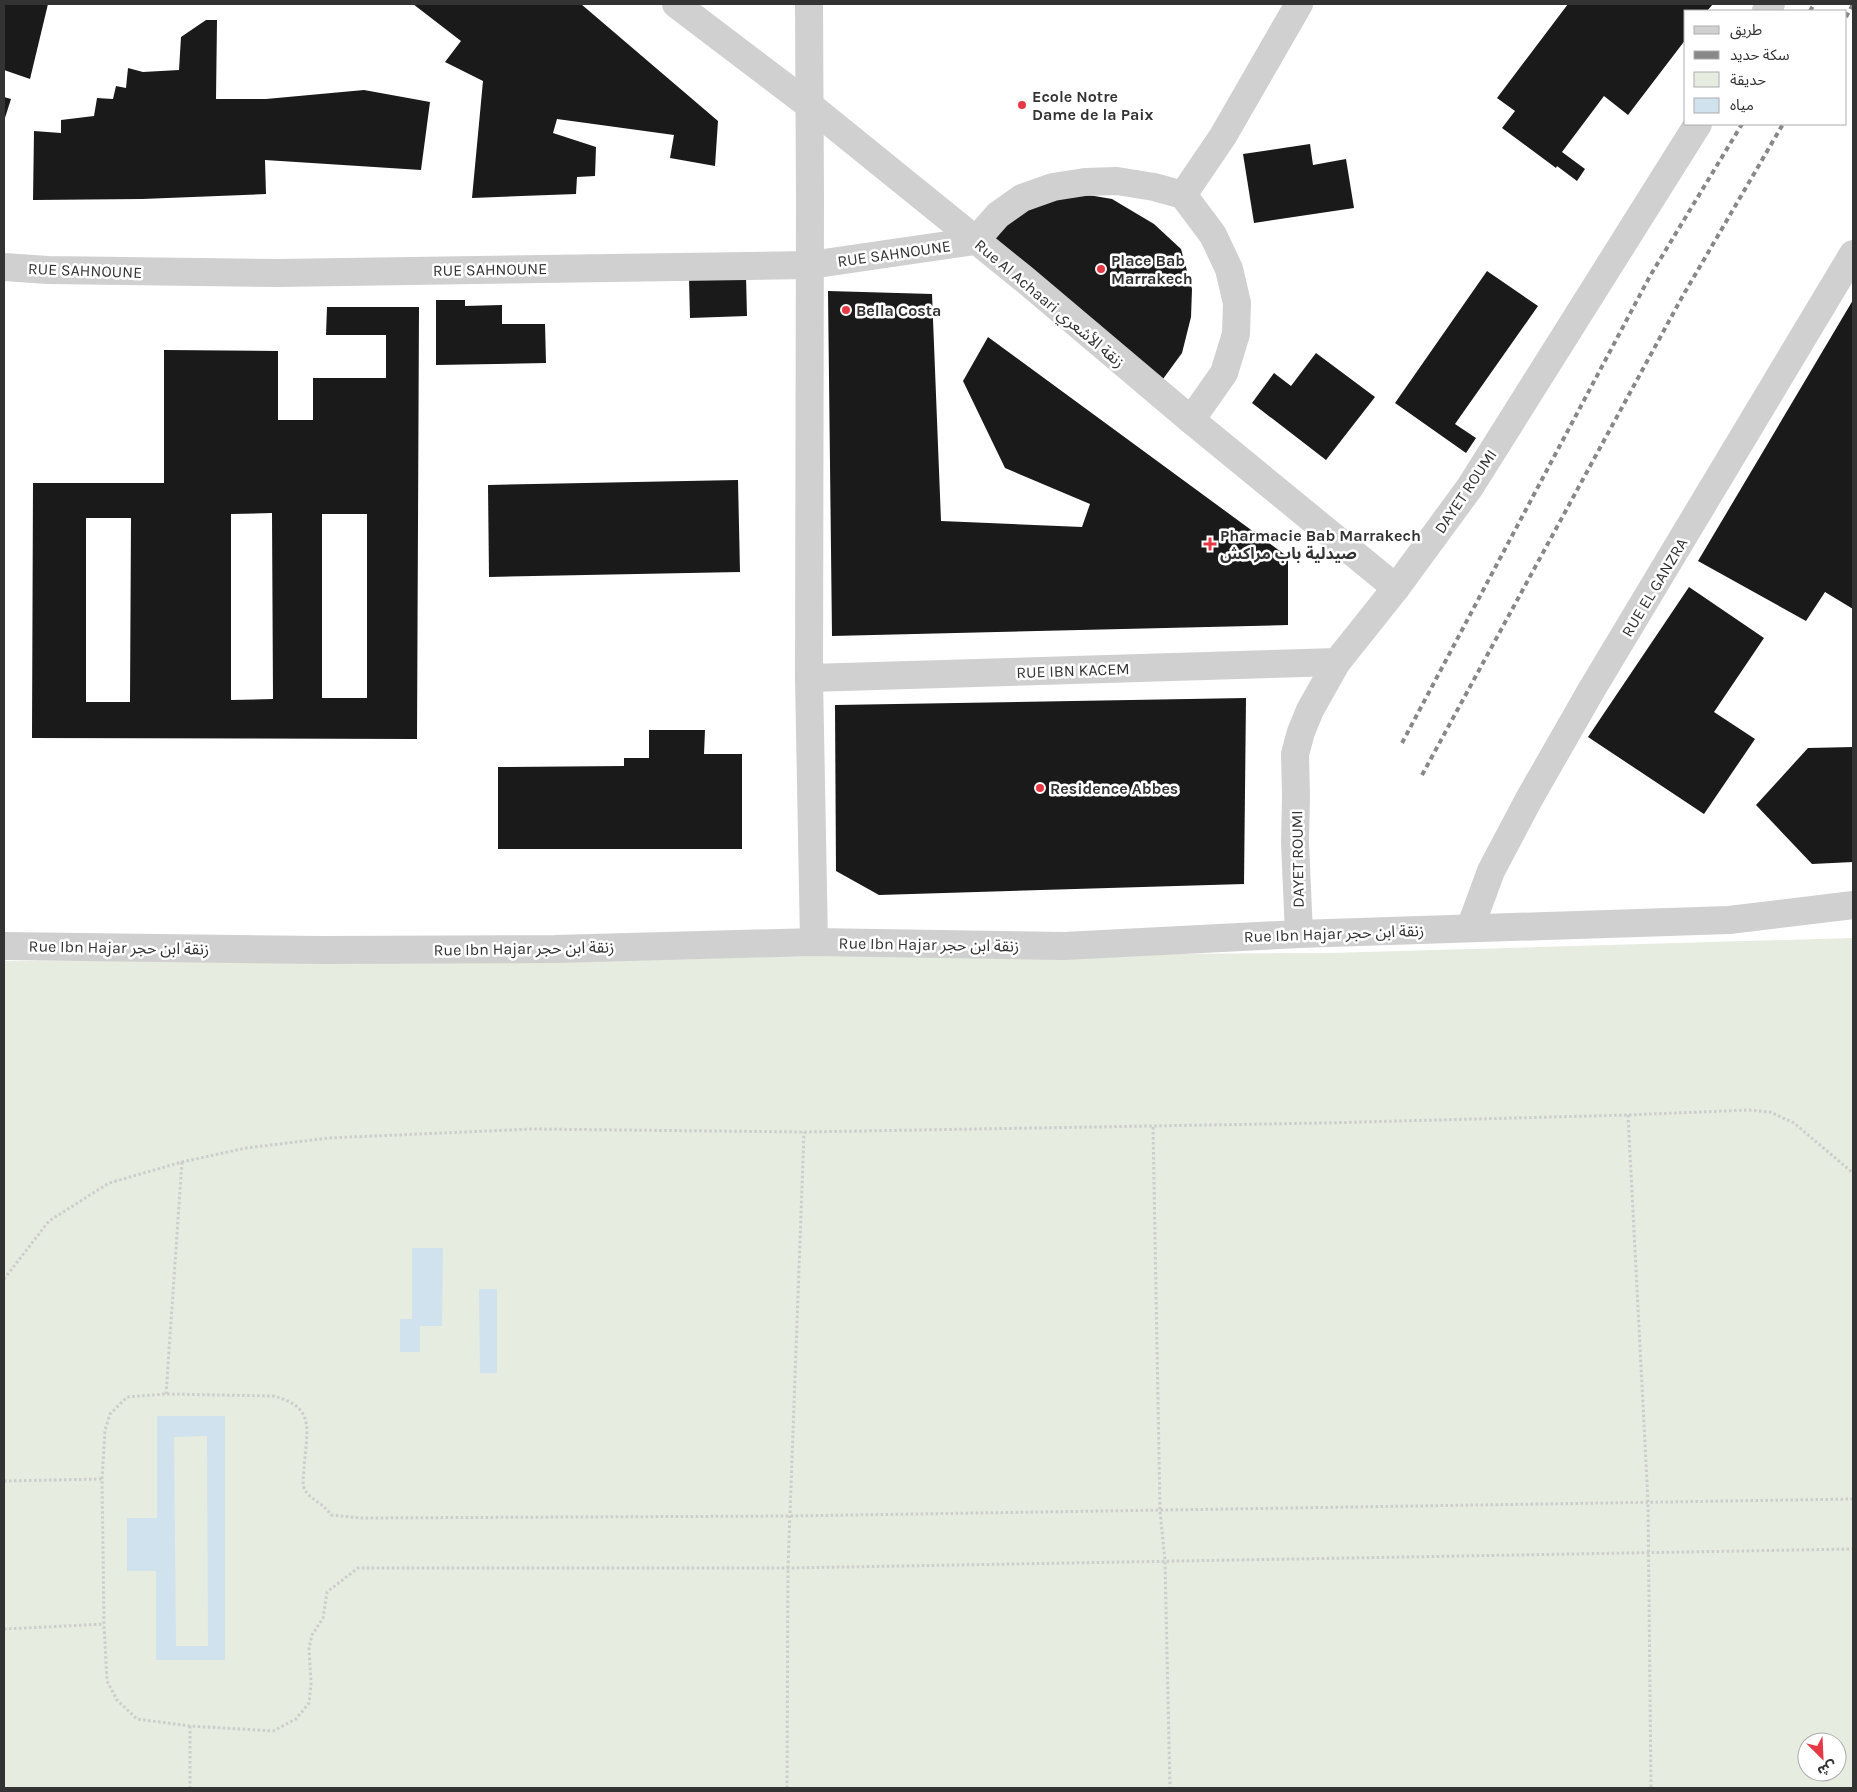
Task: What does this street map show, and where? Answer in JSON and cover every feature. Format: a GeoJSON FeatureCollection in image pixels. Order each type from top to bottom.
{"type":"FeatureCollection","features":[{"type":"Feature","properties":{"kind":"street","name":"Rue Al Achaari زنقة الأشعري"},"geometry":{"type":"LineString","coordinates":[[676,4],[809,105],[1024,279],[1191,420],[1396,588]]}},
{"type":"Feature","properties":{"kind":"street"},"geometry":{"type":"LineString","coordinates":[[809,4],[809,678],[814,942]]}},
{"type":"Feature","properties":{"kind":"street"},"geometry":{"type":"LineString","coordinates":[[1183,195],[1223,136],[1299,4]]}},
{"type":"Feature","properties":{"kind":"street","name":"DAYET ROUMI"},"geometry":{"type":"LineString","coordinates":[[1299,934],[1295,843],[1295,754],[1310,710],[1337,662],[1396,588],[1470,487],[1697,125]]}},
{"type":"Feature","properties":{"kind":"street"},"geometry":{"type":"LineString","coordinates":[[975,241],[998,215],[1022,198],[1053,186],[1084,182],[1117,181],[1154,186],[1183,195],[1213,235],[1229,269],[1237,303],[1236,334],[1224,373],[1191,420]]}},
{"type":"Feature","properties":{"kind":"street","name":"RUE SAHNOUNE"},"geometry":{"type":"LineString","coordinates":[[4,267],[58,271],[278,273],[810,265],[975,241]]}},
{"type":"Feature","properties":{"kind":"street","name":"RUE EL GANZRA"},"geometry":{"type":"LineString","coordinates":[[1470,928],[1491,871],[1539,782],[1597,681],[1853,254]]}},
{"type":"Feature","properties":{"kind":"street","name":"RUE IBN KACEM"},"geometry":{"type":"LineString","coordinates":[[809,678],[1337,662]]}},
{"type":"Feature","properties":{"kind":"street","name":"Rue Ibn Hajar زنقة ابن حجر"},"geometry":{"type":"LineString","coordinates":[[4,946],[322,950],[526,949],[814,942],[1064,946],[1299,934],[1729,920],[1853,905]]}},
{"type":"Feature","properties":{"kind":"path"},"geometry":{"type":"LineString","coordinates":[[4,1279],[50,1221],[109,1183],[182,1162],[246,1148],[330,1138],[532,1129],[804,1132],[1153,1127],[1628,1115],[1748,1110],[1770,1112],[1794,1123],[1824,1146],[1853,1173]]}},
{"type":"Feature","properties":{"kind":"path"},"geometry":{"type":"LineString","coordinates":[[1628,1115],[1648,1501],[1651,1788]]}},
{"type":"Feature","properties":{"kind":"path"},"geometry":{"type":"LineString","coordinates":[[1153,1127],[1160,1511],[1165,1562],[1170,1788]]}},
{"type":"Feature","properties":{"kind":"path"},"geometry":{"type":"LineString","coordinates":[[787,1788],[788,1568],[804,1132]]}},
{"type":"Feature","properties":{"kind":"path"},"geometry":{"type":"LineString","coordinates":[[166,1394],[182,1162]]}},
{"type":"Feature","properties":{"kind":"path"},"geometry":{"type":"LineString","coordinates":[[1853,1498],[790,1516],[362,1518],[331,1514],[320,1502],[309,1496],[304,1489],[307,1420],[302,1410],[288,1400],[273,1396],[166,1394],[127,1397],[110,1414],[105,1430],[102,1479],[104,1624],[107,1681],[117,1700],[137,1719],[190,1726],[273,1731],[296,1719],[309,1702],[311,1683],[309,1648],[312,1635],[323,1618],[327,1592],[358,1568],[788,1568],[1853,1549]]}},
{"type":"Feature","properties":{"kind":"path"},"geometry":{"type":"LineString","coordinates":[[4,1480],[102,1479]]}},
{"type":"Feature","properties":{"kind":"path"},"geometry":{"type":"LineString","coordinates":[[4,1629],[104,1624]]}},
{"type":"Feature","properties":{"kind":"path"},"geometry":{"type":"LineString","coordinates":[[190,1726],[190,1788]]}},
{"type":"Feature","properties":{"kind":"green space"},"geometry":{"type":"Polygon","coordinates":[[[1853,938],[1853,1788],[4,1788],[4,961],[1330,953],[1853,938]]]}},
{"type":"Feature","properties":{"kind":"water"},"geometry":{"type":"Polygon","coordinates":[[[412,1248],[443,1248],[442,1326],[420,1326],[420,1352],[400,1352],[400,1319],[412,1319],[412,1248]]]}},
{"type":"Feature","properties":{"kind":"water"},"geometry":{"type":"Polygon","coordinates":[[[479,1289],[497,1289],[497,1373],[480,1373],[479,1289]]]}},
{"type":"Feature","properties":{"kind":"water"},"geometry":{"type":"Polygon","coordinates":[[[157,1416],[225,1416],[225,1660],[156,1660],[156,1571],[127,1571],[127,1518],[157,1518],[157,1416]],[[207,1436],[174,1437],[176,1646],[208,1646],[207,1436]]]}},
{"type":"Feature","properties":{"kind":"building"},"geometry":{"type":"Polygon","coordinates":[[[4,4],[48,4],[30,79],[4,70],[4,4]]]}},
{"type":"Feature","properties":{"kind":"building"},"geometry":{"type":"Polygon","coordinates":[[[413,4],[581,4],[718,121],[715,166],[670,158],[674,135],[557,119],[553,133],[596,147],[595,176],[577,177],[576,194],[472,198],[483,81],[445,62],[461,41],[413,4]]]}},
{"type":"Feature","properties":{"kind":"building"},"geometry":{"type":"Polygon","coordinates":[[[1568,4],[1713,4],[1708,10],[1684,10],[1684,42],[1628,115],[1604,96],[1562,152],[1585,169],[1577,181],[1557,166],[1556,168],[1502,128],[1515,111],[1497,98],[1568,4]]]}},
{"type":"Feature","properties":{"kind":"building"},"geometry":{"type":"Polygon","coordinates":[[[206,20],[217,20],[216,99],[266,99],[364,90],[430,102],[421,170],[265,160],[266,194],[142,199],[33,200],[34,131],[61,133],[61,120],[94,116],[97,98],[113,99],[116,86],[126,88],[128,68],[143,72],[179,70],[181,37],[206,20]]]}},
{"type":"Feature","properties":{"kind":"building"},"geometry":{"type":"Polygon","coordinates":[[[4,97],[11,99],[4,121],[4,97]]]}},
{"type":"Feature","properties":{"kind":"building"},"geometry":{"type":"Polygon","coordinates":[[[1310,144],[1313,165],[1346,159],[1354,208],[1254,223],[1243,154],[1310,144]]]}},
{"type":"Feature","properties":{"kind":"building","name":"Place Bab Marrakech"},"geometry":{"type":"Polygon","coordinates":[[[1059,190],[1112,199],[1154,224],[1181,249],[1192,289],[1191,317],[1182,353],[1163,379],[984,246],[1014,206],[1059,190]]]}},
{"type":"Feature","properties":{"kind":"building"},"geometry":{"type":"Polygon","coordinates":[[[1487,271],[1538,306],[1455,424],[1476,438],[1466,453],[1395,403],[1487,271]]]}},
{"type":"Feature","properties":{"kind":"building"},"geometry":{"type":"Polygon","coordinates":[[[746,276],[747,316],[690,318],[689,278],[746,276]]]}},
{"type":"Feature","properties":{"kind":"building"},"geometry":{"type":"Polygon","coordinates":[[[828,291],[932,294],[941,521],[1082,527],[1090,504],[1005,468],[963,381],[988,337],[1288,557],[1288,625],[832,636],[828,291]]]}},
{"type":"Feature","properties":{"kind":"building"},"geometry":{"type":"Polygon","coordinates":[[[436,300],[465,300],[465,306],[502,305],[502,324],[545,324],[546,363],[436,365],[436,300]]]}},
{"type":"Feature","properties":{"kind":"building"},"geometry":{"type":"Polygon","coordinates":[[[1853,300],[1853,609],[1825,592],[1806,621],[1698,561],[1853,300]]]}},
{"type":"Feature","properties":{"kind":"building"},"geometry":{"type":"Polygon","coordinates":[[[327,307],[419,307],[417,739],[32,738],[33,483],[164,483],[164,350],[278,351],[278,420],[313,420],[313,378],[386,378],[386,335],[326,335],[327,307]],[[272,513],[231,514],[231,700],[273,699],[272,513]],[[322,514],[322,698],[367,698],[367,514],[322,514]],[[86,518],[86,702],[130,702],[131,518],[86,518]]]}},
{"type":"Feature","properties":{"kind":"building"},"geometry":{"type":"Polygon","coordinates":[[[1316,353],[1375,397],[1326,460],[1252,403],[1274,373],[1291,386],[1316,353]]]}},
{"type":"Feature","properties":{"kind":"building"},"geometry":{"type":"Polygon","coordinates":[[[738,480],[740,572],[489,577],[488,485],[738,480]]]}},
{"type":"Feature","properties":{"kind":"building"},"geometry":{"type":"Polygon","coordinates":[[[1689,587],[1764,638],[1714,712],[1755,739],[1704,814],[1588,737],[1689,587]]]}},
{"type":"Feature","properties":{"kind":"building","name":"Residence Abbes"},"geometry":{"type":"Polygon","coordinates":[[[1246,698],[1244,884],[879,895],[836,871],[835,705],[1246,698]]]}},
{"type":"Feature","properties":{"kind":"building"},"geometry":{"type":"Polygon","coordinates":[[[649,730],[705,730],[704,754],[742,754],[742,849],[498,849],[498,767],[624,766],[624,758],[649,758],[649,730]]]}},
{"type":"Feature","properties":{"kind":"building"},"geometry":{"type":"Polygon","coordinates":[[[1853,747],[1853,862],[1812,864],[1756,805],[1808,748],[1853,747]]]}},
{"type":"Feature","properties":{"kind":"railway"},"geometry":{"type":"LineString","coordinates":[[1811,10],[1814,4]]}},
{"type":"Feature","properties":{"kind":"railway"},"geometry":{"type":"LineString","coordinates":[[1847,15],[1853,4]]}},
{"type":"Feature","properties":{"kind":"railway"},"geometry":{"type":"LineString","coordinates":[[1402,743],[1650,276],[1741,125]]}},
{"type":"Feature","properties":{"kind":"railway"},"geometry":{"type":"LineString","coordinates":[[1422,775],[1681,299],[1782,125]]}},
{"type":"Feature","properties":{"kind":"place","name":"Ecole Notre Dame de la Paix"},"geometry":{"type":"Point","coordinates":[1022,105]}},
{"type":"Feature","properties":{"kind":"place","name":"Place Bab Marrakech"},"geometry":{"type":"Point","coordinates":[1101,269]}},
{"type":"Feature","properties":{"kind":"place","name":"Bella Costa"},"geometry":{"type":"Point","coordinates":[846,310]}},
{"type":"Feature","properties":{"kind":"place","name":"Pharmacie Bab Marrakech صيدلية باب مراكش"},"geometry":{"type":"Point","coordinates":[1210,544]}},
{"type":"Feature","properties":{"kind":"place","name":"Residence Abbes"},"geometry":{"type":"Point","coordinates":[1040,788]}}]}
